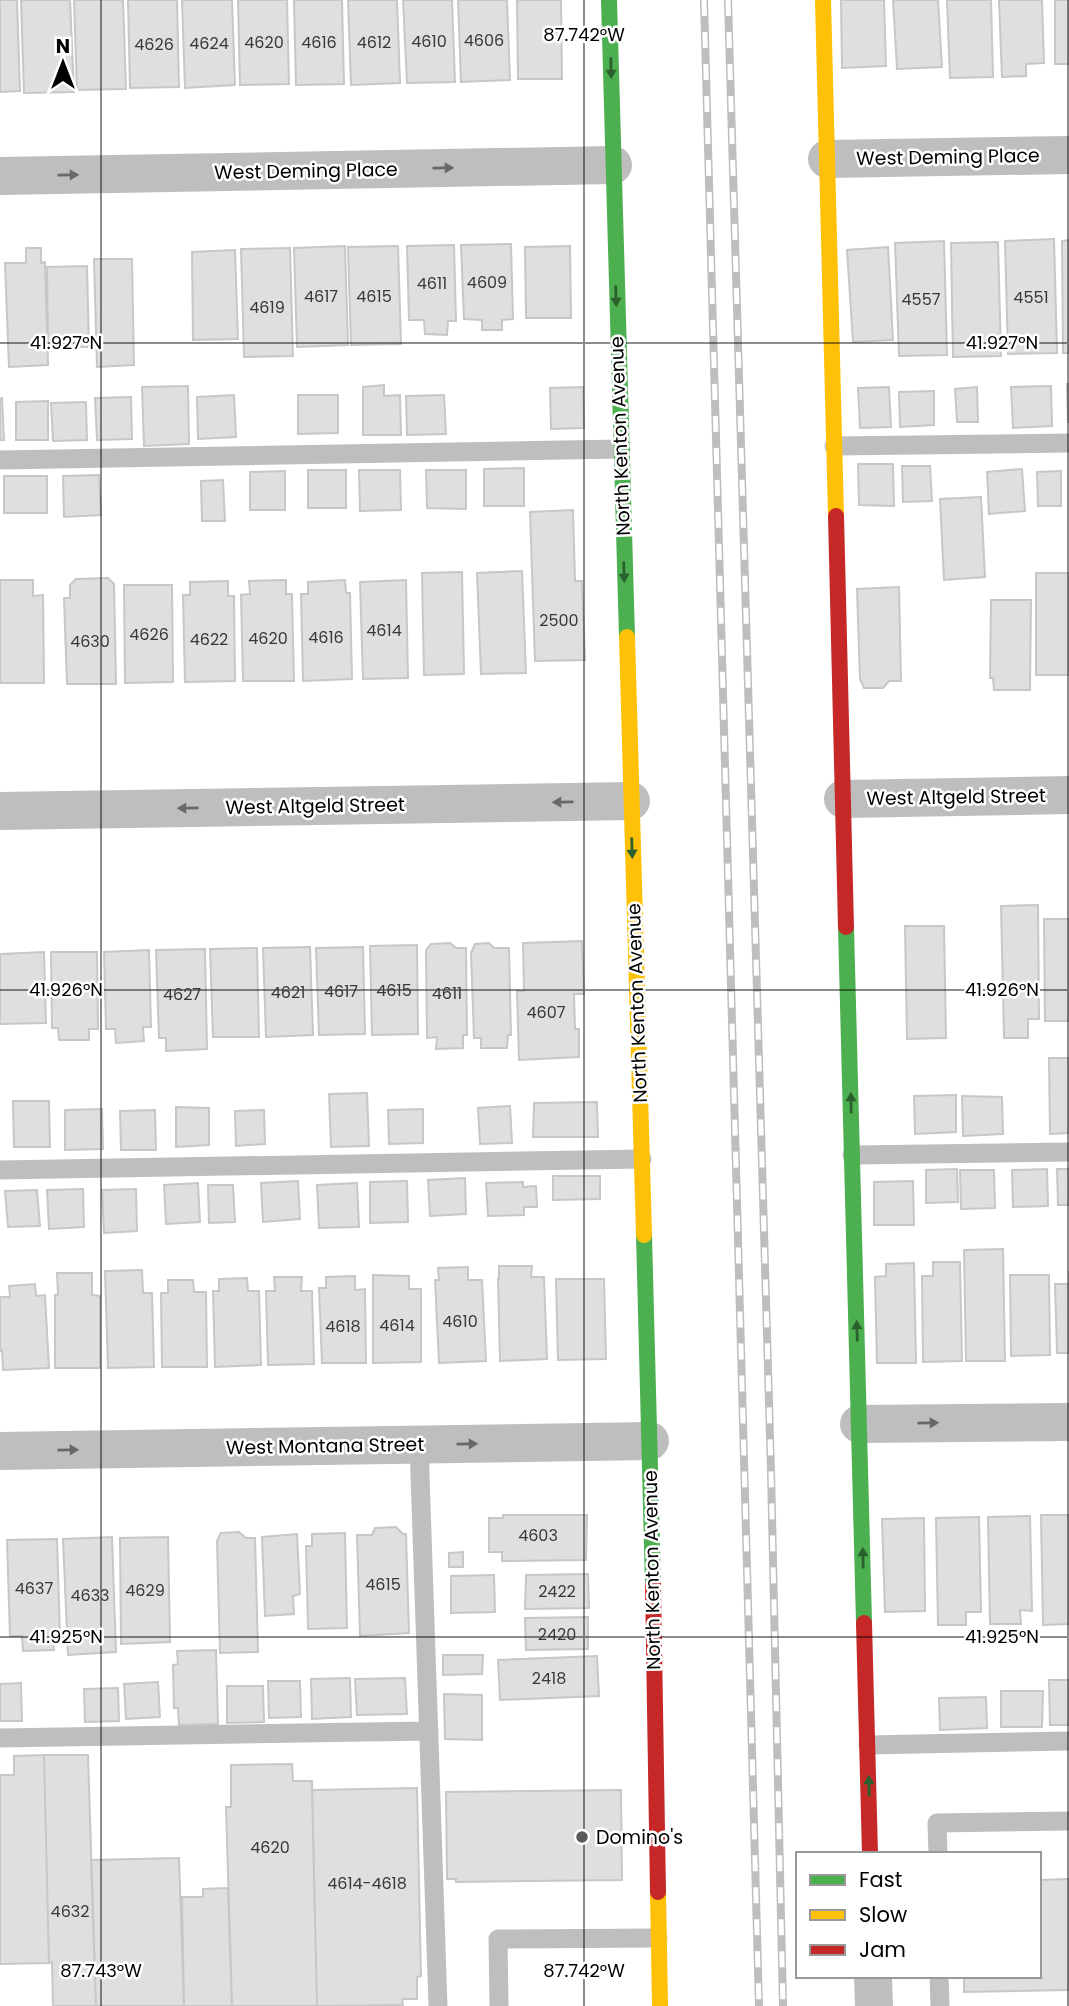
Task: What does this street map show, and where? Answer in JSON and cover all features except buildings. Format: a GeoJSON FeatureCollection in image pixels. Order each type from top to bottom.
{"type":"FeatureCollection","features":[{"type":"Feature","properties":{"kind":"street","name":"North Kenton Avenue"},"geometry":{"type":"LineString","coordinates":[[609,0],[650,1441],[660,2006]]}},
{"type":"Feature","properties":{"kind":"street"},"geometry":{"type":"LineString","coordinates":[[823,0],[870,1852]]}},
{"type":"Feature","properties":{"kind":"street","name":"West Deming Place"},"geometry":{"type":"LineString","coordinates":[[827,159],[1069,155]]}},
{"type":"Feature","properties":{"kind":"street","name":"West Deming Place"},"geometry":{"type":"LineString","coordinates":[[0,176],[613,165]]}},
{"type":"Feature","properties":{"kind":"street","name":"West Altgeld Street"},"geometry":{"type":"LineString","coordinates":[[844,799],[1069,795]]}},
{"type":"Feature","properties":{"kind":"street","name":"West Altgeld Street"},"geometry":{"type":"LineString","coordinates":[[0,811],[631,801]]}},
{"type":"Feature","properties":{"kind":"street"},"geometry":{"type":"LineString","coordinates":[[859,1424],[1069,1422]]}},
{"type":"Feature","properties":{"kind":"street","name":"West Montana Street"},"geometry":{"type":"LineString","coordinates":[[0,1451],[650,1441]]}},
{"type":"Feature","properties":{"kind":"street"},"geometry":{"type":"LineString","coordinates":[[873,1978],[874,2006]]}},
{"type":"Feature","properties":{"kind":"lane"},"geometry":{"type":"LineString","coordinates":[[834,446],[1069,443]]}},
{"type":"Feature","properties":{"kind":"lane"},"geometry":{"type":"LineString","coordinates":[[0,460],[621,449]]}},
{"type":"Feature","properties":{"kind":"lane"},"geometry":{"type":"LineString","coordinates":[[852,1155],[1069,1152]]}},
{"type":"Feature","properties":{"kind":"lane"},"geometry":{"type":"LineString","coordinates":[[0,1170],[642,1160]]}},
{"type":"Feature","properties":{"kind":"lane"},"geometry":{"type":"LineString","coordinates":[[419,1445],[438,2006]]}},
{"type":"Feature","properties":{"kind":"lane"},"geometry":{"type":"LineString","coordinates":[[0,1738],[429,1731]]}},
{"type":"Feature","properties":{"kind":"lane"},"geometry":{"type":"LineString","coordinates":[[868,1745],[1069,1741]]}},
{"type":"Feature","properties":{"kind":"lane"},"geometry":{"type":"LineString","coordinates":[[938,1852],[937,1823],[1069,1821]]}},
{"type":"Feature","properties":{"kind":"lane"},"geometry":{"type":"LineString","coordinates":[[499,2006],[498,1939],[658,1938]]}},
{"type":"Feature","properties":{"kind":"lane"},"geometry":{"type":"LineString","coordinates":[[939,1978],[940,2006]]}},
{"type":"Feature","properties":{"kind":"railway"},"geometry":{"type":"LineString","coordinates":[[704,0],[759,2006]]}},
{"type":"Feature","properties":{"kind":"railway"},"geometry":{"type":"LineString","coordinates":[[728,0],[771,1471],[783,2006]]}},
{"type":"Feature","properties":{"kind":"traffic: fast"},"geometry":{"type":"LineString","coordinates":[[609,0],[627,637]]}},
{"type":"Feature","properties":{"kind":"traffic: fast"},"geometry":{"type":"LineString","coordinates":[[846,927],[864,1623]]}},
{"type":"Feature","properties":{"kind":"traffic: fast"},"geometry":{"type":"LineString","coordinates":[[644,1235],[653,1585]]}},
{"type":"Feature","properties":{"kind":"traffic: slow"},"geometry":{"type":"LineString","coordinates":[[823,0],[836,516]]}},
{"type":"Feature","properties":{"kind":"traffic: slow"},"geometry":{"type":"LineString","coordinates":[[627,637],[644,1235]]}},
{"type":"Feature","properties":{"kind":"traffic: slow"},"geometry":{"type":"LineString","coordinates":[[658,1892],[660,2006]]}},
{"type":"Feature","properties":{"kind":"traffic: jam"},"geometry":{"type":"LineString","coordinates":[[836,516],[846,927]]}},
{"type":"Feature","properties":{"kind":"traffic: jam"},"geometry":{"type":"LineString","coordinates":[[653,1585],[658,1892]]}},
{"type":"Feature","properties":{"kind":"traffic: jam"},"geometry":{"type":"LineString","coordinates":[[864,1623],[870,1852]]}},
{"type":"Feature","properties":{"kind":"place","name":"Domino's"},"geometry":{"type":"Point","coordinates":[582,1837]}}]}
